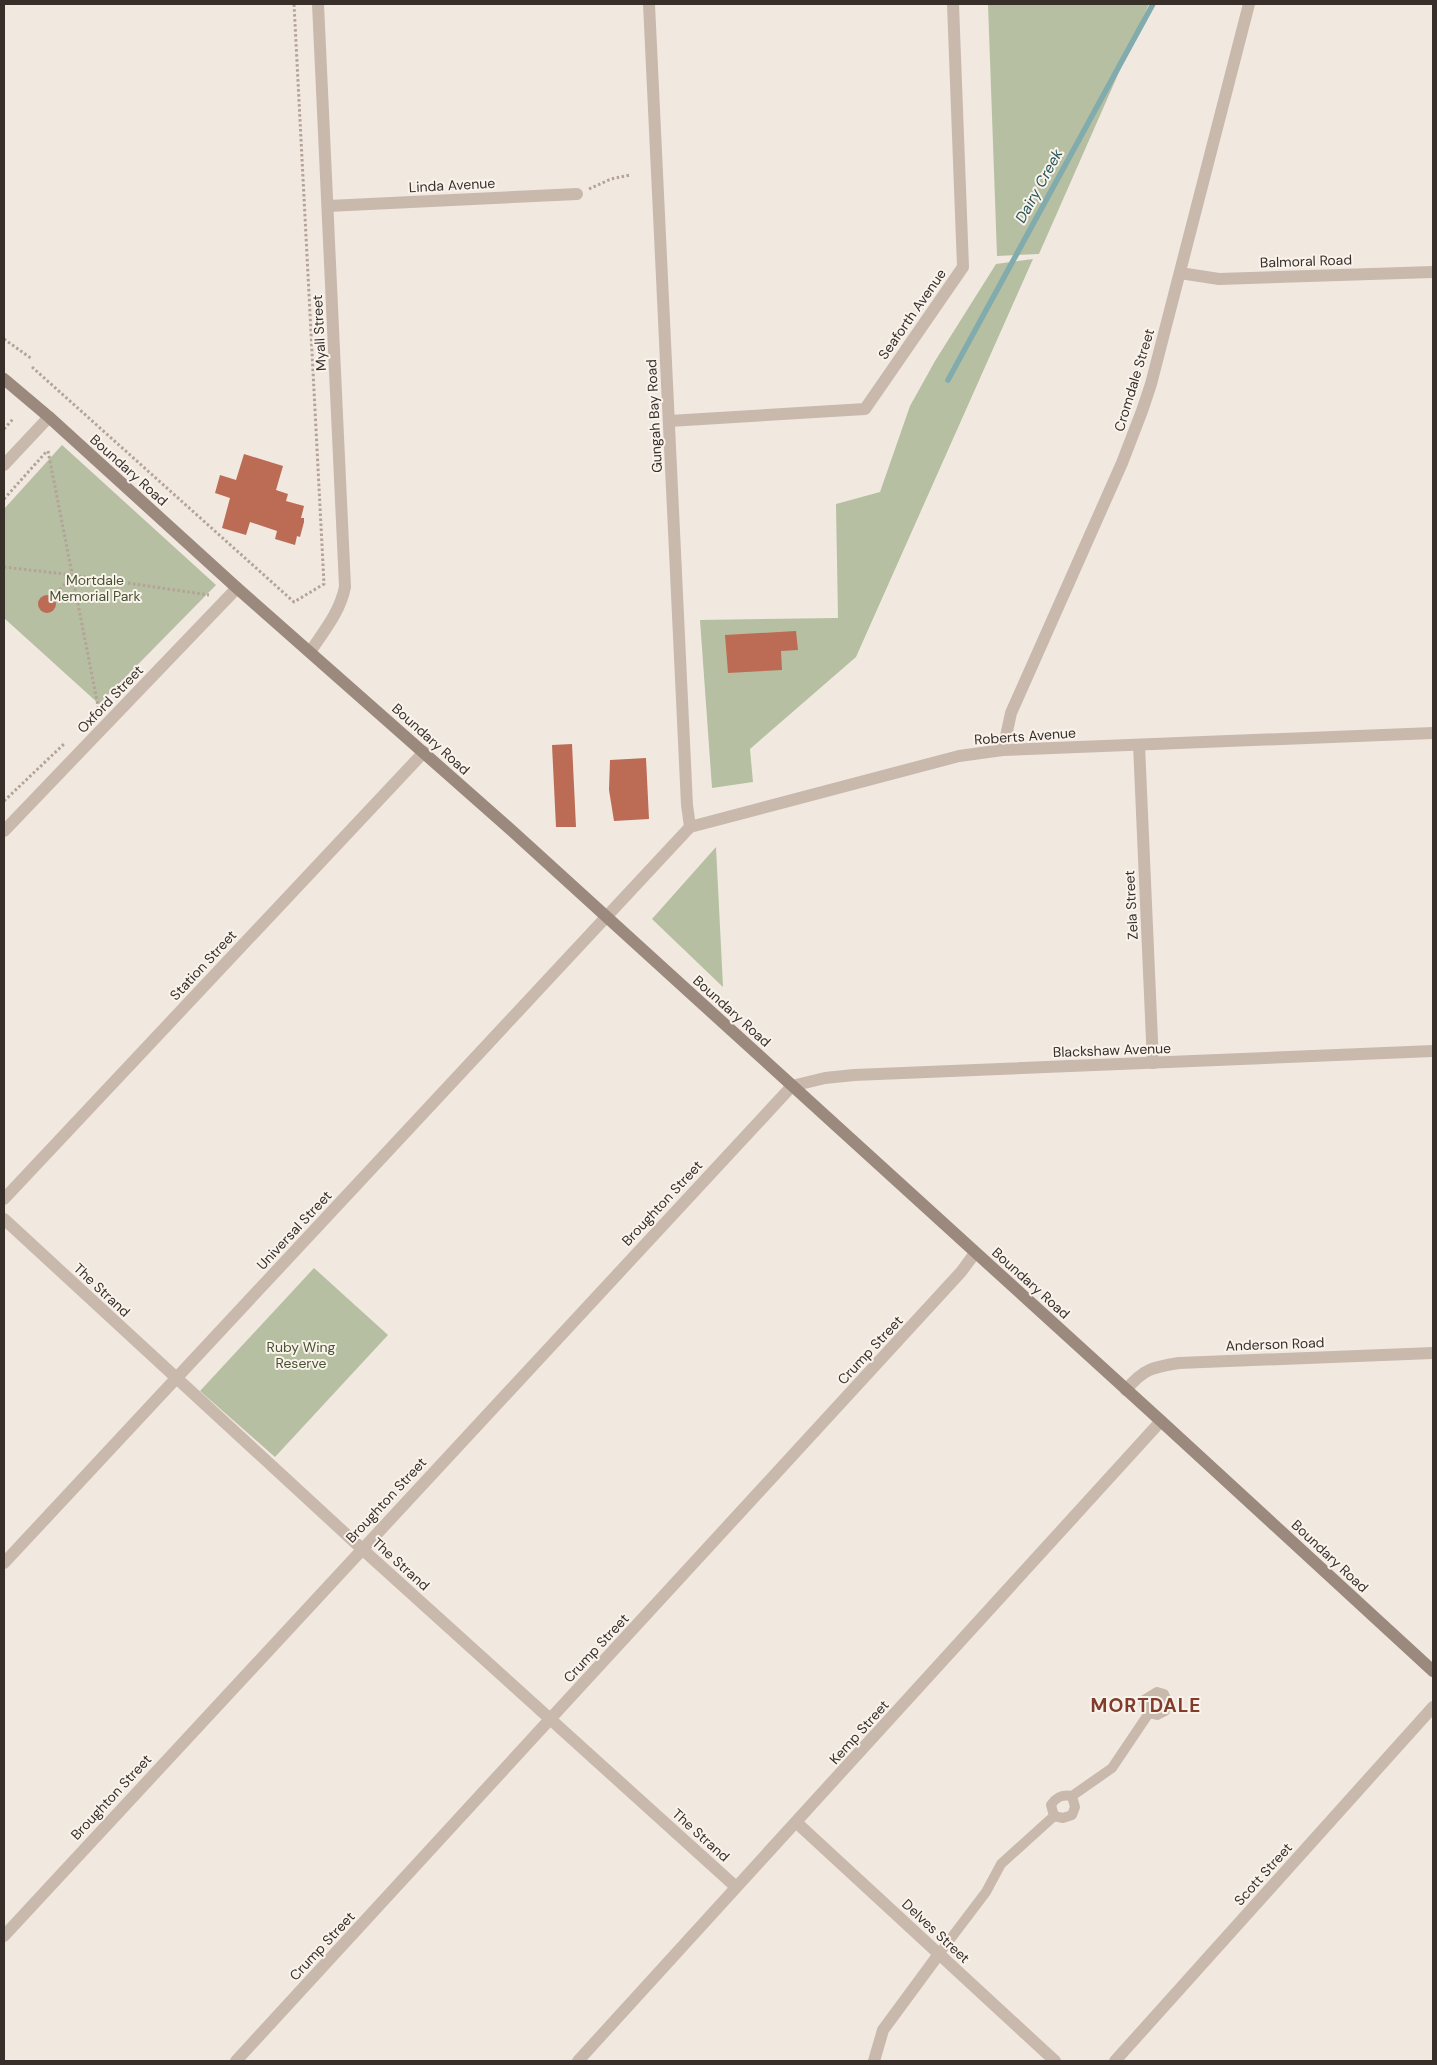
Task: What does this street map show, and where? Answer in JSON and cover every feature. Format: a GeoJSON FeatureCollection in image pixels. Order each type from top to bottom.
{"type":"FeatureCollection","features":[{"type":"Feature","properties":{"kind":"main road","name":"Boundary Road"},"geometry":{"type":"LineString","coordinates":[[4,379],[237,588],[424,752],[1161,1421],[1433,1671]]}},
{"type":"Feature","properties":{"kind":"street","name":"Myall Street"},"geometry":{"type":"LineString","coordinates":[[310,652],[333,618],[343,598],[345,587],[318,4]]}},
{"type":"Feature","properties":{"kind":"street","name":"Gungah Bay Road"},"geometry":{"type":"LineString","coordinates":[[649,4],[687,805],[690,827]]}},
{"type":"Feature","properties":{"kind":"street","name":"Seaforth Avenue"},"geometry":{"type":"LineString","coordinates":[[669,421],[865,409],[963,267],[953,4]]}},
{"type":"Feature","properties":{"kind":"street","name":"Cromdale Street"},"geometry":{"type":"LineString","coordinates":[[1003,750],[1011,713],[1132,439],[1151,384],[1250,4]]}},
{"type":"Feature","properties":{"kind":"street","name":"Linda Avenue"},"geometry":{"type":"LineString","coordinates":[[328,206],[577,194]]}},
{"type":"Feature","properties":{"kind":"street","name":"Balmoral Road"},"geometry":{"type":"LineString","coordinates":[[1180,274],[1219,279],[1433,272]]}},
{"type":"Feature","properties":{"kind":"street"},"geometry":{"type":"LineString","coordinates":[[4,465],[48,417]]}},
{"type":"Feature","properties":{"kind":"street","name":"Oxford Street"},"geometry":{"type":"LineString","coordinates":[[4,831],[237,588]]}},
{"type":"Feature","properties":{"kind":"street","name":"Roberts Avenue"},"geometry":{"type":"LineString","coordinates":[[690,827],[959,756],[1003,750],[1433,733]]}},
{"type":"Feature","properties":{"kind":"street","name":"Zela Street"},"geometry":{"type":"LineString","coordinates":[[1139,745],[1153,1063]]}},
{"type":"Feature","properties":{"kind":"street","name":"Station Street"},"geometry":{"type":"LineString","coordinates":[[4,1199],[424,752]]}},
{"type":"Feature","properties":{"kind":"street"},"geometry":{"type":"LineString","coordinates":[[606,917],[690,827]]}},
{"type":"Feature","properties":{"kind":"street","name":"Universal Street"},"geometry":{"type":"LineString","coordinates":[[4,1563],[606,917]]}},
{"type":"Feature","properties":{"kind":"street","name":"Blackshaw Avenue"},"geometry":{"type":"LineString","coordinates":[[792,1086],[824,1078],[854,1075],[1433,1051]]}},
{"type":"Feature","properties":{"kind":"street","name":"Broughton Street"},"geometry":{"type":"LineString","coordinates":[[4,1936],[361,1548],[792,1086]]}},
{"type":"Feature","properties":{"kind":"street","name":"The Strand"},"geometry":{"type":"LineString","coordinates":[[4,1219],[361,1548],[736,1887]]}},
{"type":"Feature","properties":{"kind":"street","name":"Crump Street"},"geometry":{"type":"LineString","coordinates":[[236,2061],[961,1272],[975,1253]]}},
{"type":"Feature","properties":{"kind":"street","name":"Anderson Road"},"geometry":{"type":"LineString","coordinates":[[1126,1390],[1142,1372],[1179,1362],[1433,1353]]}},
{"type":"Feature","properties":{"kind":"street","name":"Kemp Street"},"geometry":{"type":"LineString","coordinates":[[578,2061],[1161,1421]]}},
{"type":"Feature","properties":{"kind":"street","name":"Scott Street"},"geometry":{"type":"LineString","coordinates":[[1115,2061],[1433,1707]]}},
{"type":"Feature","properties":{"kind":"street","name":"Delves Street"},"geometry":{"type":"LineString","coordinates":[[797,1822],[1055,2061]]}},
{"type":"Feature","properties":{"kind":"street"},"geometry":{"type":"LineString","coordinates":[[874,2061],[883,2030],[939,1954]]}},
{"type":"Feature","properties":{"kind":"lane"},"geometry":{"type":"LineString","coordinates":[[1054,1816],[1051,1805],[1054,1800],[1065,1795],[1072,1796],[1112,1768],[1149,1712]]}},
{"type":"Feature","properties":{"kind":"lane"},"geometry":{"type":"LineString","coordinates":[[1054,1816],[1063,1818],[1072,1814],[1076,1807],[1072,1796]]}},
{"type":"Feature","properties":{"kind":"lane"},"geometry":{"type":"LineString","coordinates":[[939,1954],[981,1899],[1001,1864],[1054,1816]]}},
{"type":"Feature","properties":{"kind":"path","name":"Boundary Road"},"geometry":{"type":"LineString","coordinates":[[32,367],[294,602],[324,584],[294,4]]}},
{"type":"Feature","properties":{"kind":"path"},"geometry":{"type":"LineString","coordinates":[[577,194],[611,179],[630,175]]}},
{"type":"Feature","properties":{"kind":"path"},"geometry":{"type":"LineString","coordinates":[[4,339],[32,359]]}},
{"type":"Feature","properties":{"kind":"path"},"geometry":{"type":"LineString","coordinates":[[4,430],[13,420]]}},
{"type":"Feature","properties":{"kind":"path"},"geometry":{"type":"LineString","coordinates":[[4,499],[48,451],[99,711]]}},
{"type":"Feature","properties":{"kind":"path"},"geometry":{"type":"LineString","coordinates":[[4,568],[73,575],[210,595]]}},
{"type":"Feature","properties":{"kind":"path"},"geometry":{"type":"LineString","coordinates":[[53,597],[73,575]]}},
{"type":"Feature","properties":{"kind":"green space"},"geometry":{"type":"Polygon","coordinates":[[[988,4],[1149,4],[1039,254],[997,256],[988,4]]]}},
{"type":"Feature","properties":{"kind":"green space"},"geometry":{"type":"Polygon","coordinates":[[[1033,259],[856,657],[750,749],[753,782],[712,788],[700,620],[838,618],[836,504],[880,492],[910,406],[935,361],[996,264],[1033,259]]]}},
{"type":"Feature","properties":{"kind":"green space","name":"Mortdale Memorial Park"},"geometry":{"type":"Polygon","coordinates":[[[62,445],[216,585],[99,704],[4,618],[4,509],[62,445]]]}},
{"type":"Feature","properties":{"kind":"green space"},"geometry":{"type":"Polygon","coordinates":[[[716,847],[723,987],[652,919],[716,847]]]}},
{"type":"Feature","properties":{"kind":"green space","name":"Ruby Wing Reserve"},"geometry":{"type":"Polygon","coordinates":[[[314,1268],[388,1335],[275,1457],[200,1391],[314,1268]]]}},
{"type":"Feature","properties":{"kind":"building"},"geometry":{"type":"Polygon","coordinates":[[[244,454],[283,466],[276,490],[288,494],[286,501],[304,506],[301,518],[304,518],[304,522],[300,537],[297,536],[295,545],[275,539],[277,531],[250,522],[246,535],[222,528],[230,498],[215,493],[220,475],[236,480],[244,454]]]}},
{"type":"Feature","properties":{"kind":"building"},"geometry":{"type":"Polygon","coordinates":[[[43,595],[51,595],[56,600],[54,611],[43,613],[38,608],[38,600],[43,595]]]}},
{"type":"Feature","properties":{"kind":"building"},"geometry":{"type":"Polygon","coordinates":[[[796,631],[798,650],[781,651],[782,670],[728,673],[725,635],[796,631]]]}},
{"type":"Feature","properties":{"kind":"building"},"geometry":{"type":"Polygon","coordinates":[[[572,744],[576,827],[556,827],[552,745],[572,744]]]}},
{"type":"Feature","properties":{"kind":"building"},"geometry":{"type":"Polygon","coordinates":[[[646,758],[649,819],[614,821],[609,790],[610,760],[646,758]]]}},
{"type":"Feature","properties":{"kind":"waterway","name":"Dairy Creek"},"geometry":{"type":"LineString","coordinates":[[948,380],[1153,4]]}},
{"type":"Feature","properties":{"kind":"district","name":"MORTDALE"},"geometry":{"type":"Point","coordinates":[1146,1705]}}]}
